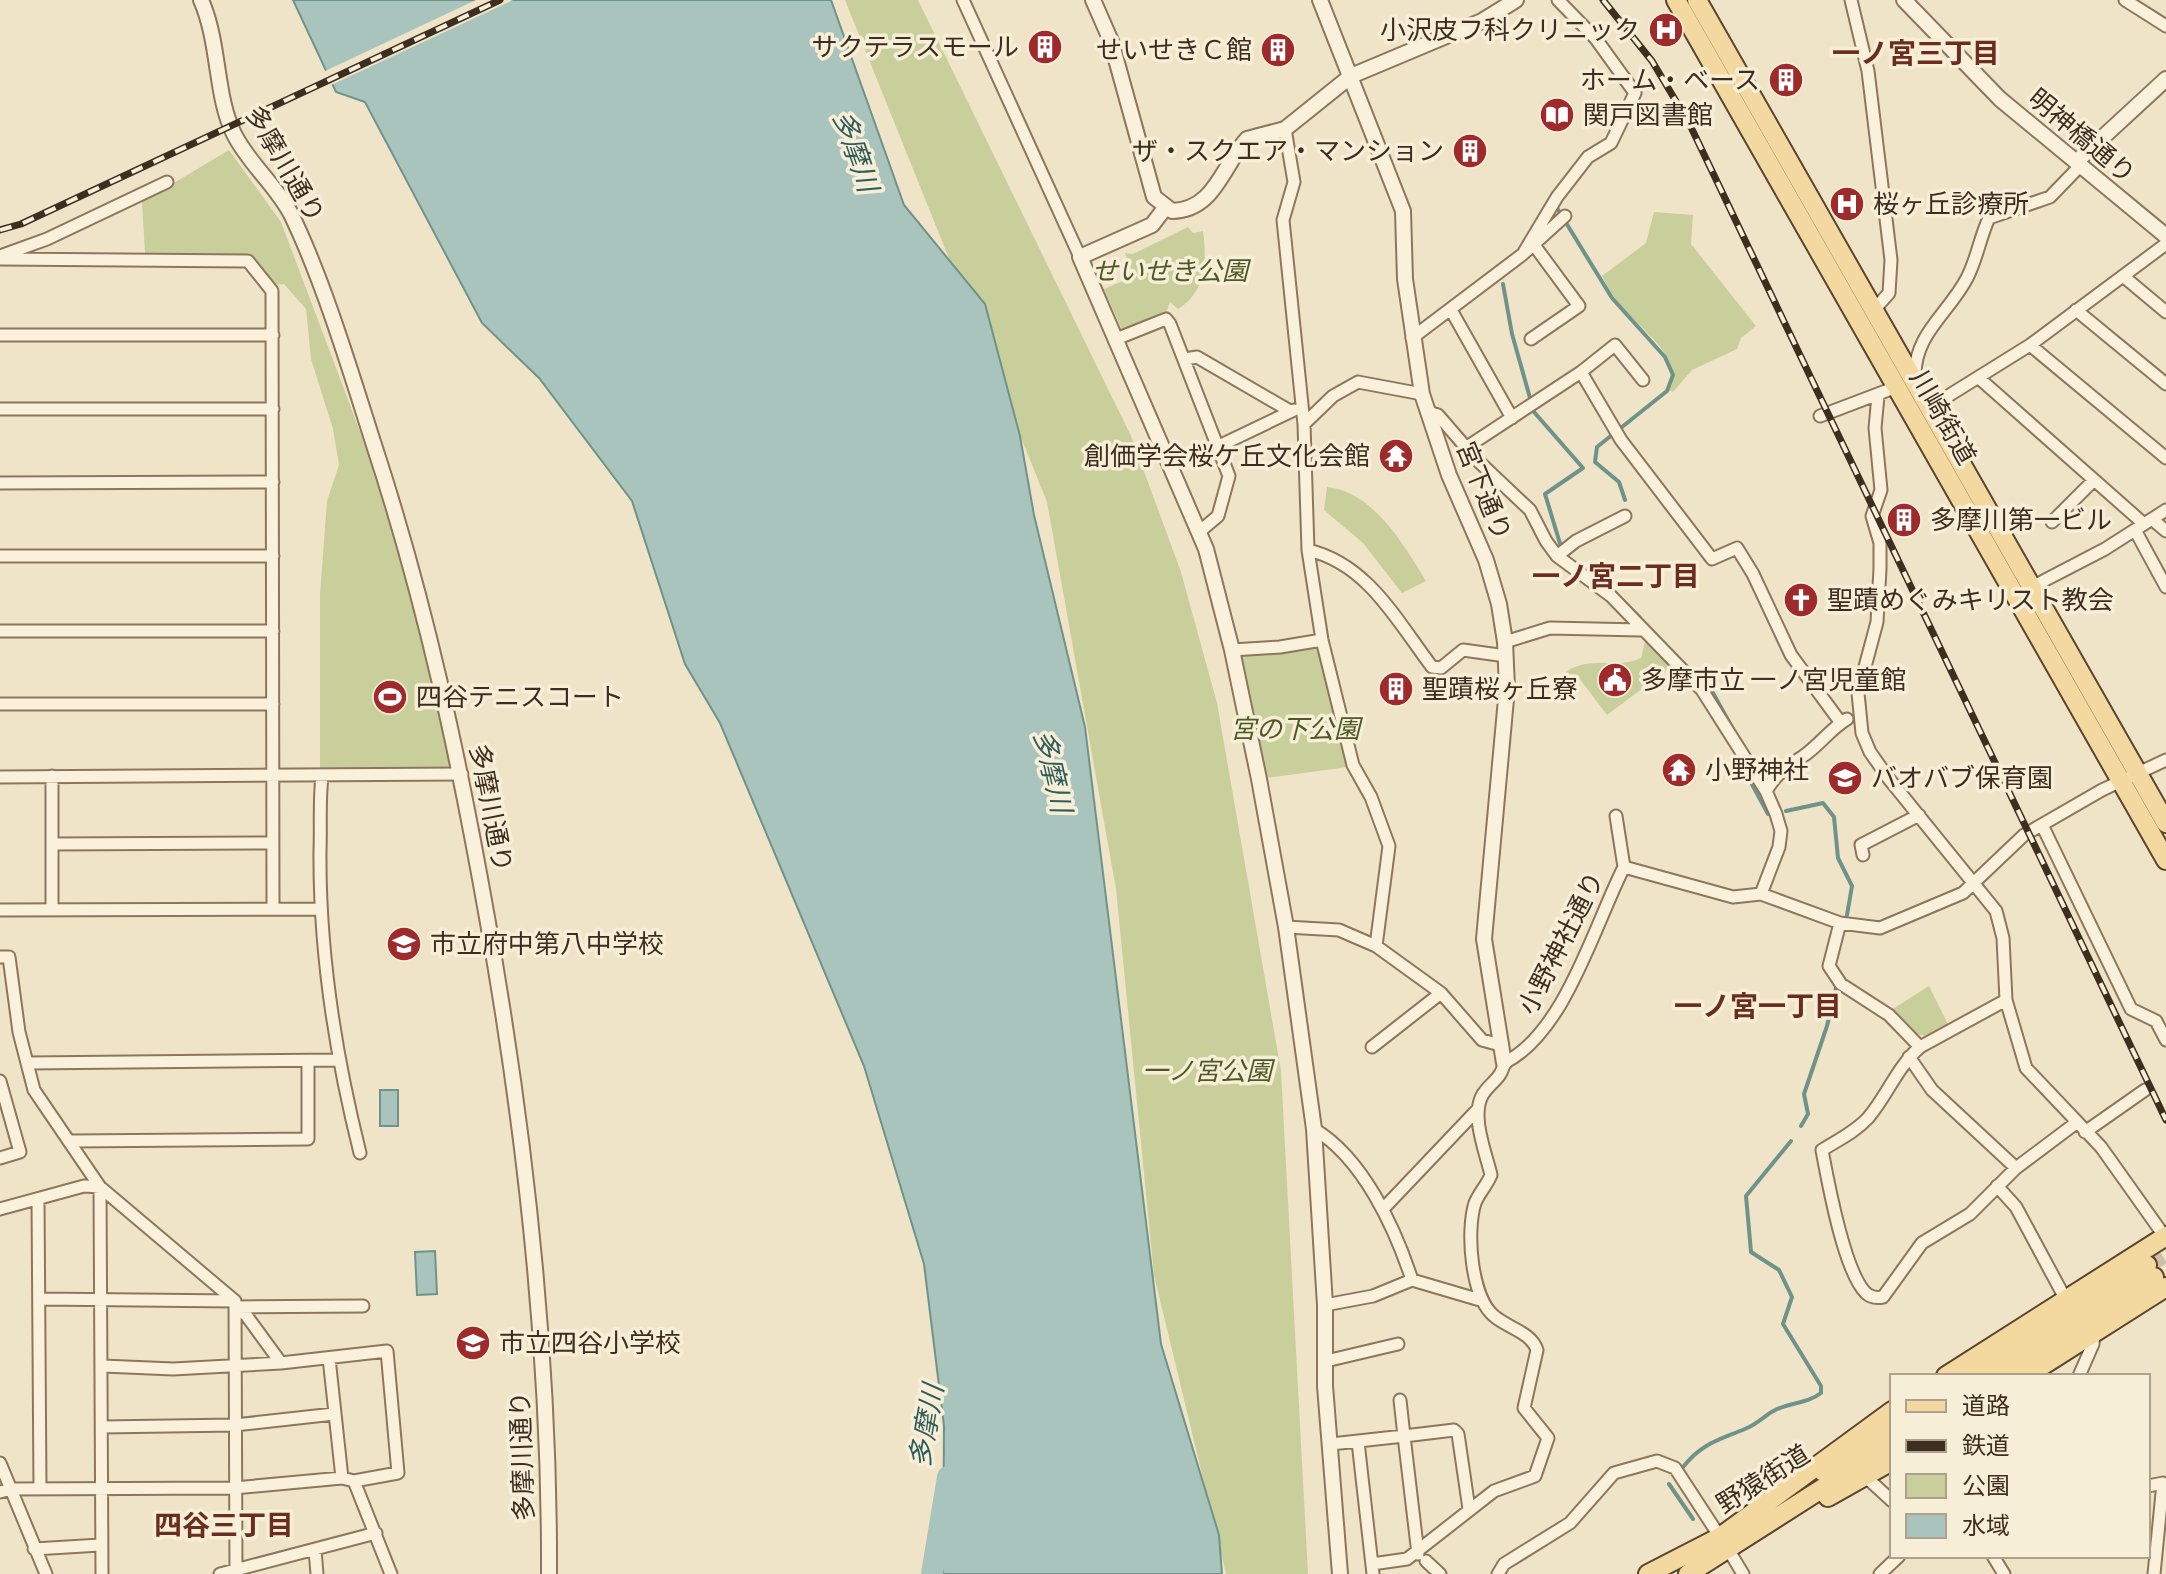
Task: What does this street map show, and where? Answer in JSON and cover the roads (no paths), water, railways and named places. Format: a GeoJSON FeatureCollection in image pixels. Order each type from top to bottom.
{"type":"FeatureCollection","features":[{"type":"Feature","properties":{"kind":"main road","name":"川崎街道"},"geometry":{"type":"LineString","coordinates":[[1676,0],[1896,387],[2023,591],[2129,777],[2166,860]]}},
{"type":"Feature","properties":{"kind":"main road","name":"川崎街道"},"geometry":{"type":"LineString","coordinates":[[1697,0],[1915,383],[2023,591]]}},
{"type":"Feature","properties":{"kind":"main road","name":"川崎街道"},"geometry":{"type":"LineString","coordinates":[[2129,777],[2166,823]]}},
{"type":"Feature","properties":{"kind":"main road"},"geometry":{"type":"LineString","coordinates":[[2003,1374],[2154,1269],[2166,1236]]}},
{"type":"Feature","properties":{"kind":"main road"},"geometry":{"type":"LineString","coordinates":[[2029,1374],[2094,1332],[2166,1255]]}},
{"type":"Feature","properties":{"kind":"main road"},"geometry":{"type":"LineString","coordinates":[[1949,1374],[2066,1300],[2154,1269]]}},
{"type":"Feature","properties":{"kind":"main road"},"geometry":{"type":"LineString","coordinates":[[1976,1374],[2154,1269]]}},
{"type":"Feature","properties":{"kind":"main road"},"geometry":{"type":"LineString","coordinates":[[1696,1574],[1724,1543],[1831,1452],[1890,1412]]}},
{"type":"Feature","properties":{"kind":"main road","name":"野猿街道"},"geometry":{"type":"LineString","coordinates":[[1688,1574],[1724,1543],[1890,1429]]}},
{"type":"Feature","properties":{"kind":"main road","name":"野猿街道"},"geometry":{"type":"LineString","coordinates":[[1662,1574],[1724,1543],[1890,1445]]}},
{"type":"Feature","properties":{"kind":"main road"},"geometry":{"type":"LineString","coordinates":[[1648,1574],[1867,1478],[1890,1462]]}},
{"type":"Feature","properties":{"kind":"street","name":"多摩川通り"},"geometry":{"type":"LineString","coordinates":[[201,0],[213,33],[233,133],[274,185],[292,218],[372,439],[421,596],[462,774],[500,994],[533,1234],[548,1481],[549,1574]]}},
{"type":"Feature","properties":{"kind":"street"},"geometry":{"type":"LineString","coordinates":[[963,0],[1080,257],[1199,532],[1232,650],[1286,927],[1314,1129],[1340,1574]]}},
{"type":"Feature","properties":{"kind":"street"},"geometry":{"type":"LineString","coordinates":[[1093,0],[1111,41],[1154,197],[1165,208],[1186,210],[1203,201],[1247,139],[1285,129],[1351,76],[1482,21],[1516,0]]}},
{"type":"Feature","properties":{"kind":"street","name":"宮下通り"},"geometry":{"type":"LineString","coordinates":[[1320,0],[1403,211],[1405,279],[1422,394],[1449,475],[1486,560],[1506,649],[1507,688],[1484,939],[1504,1063]]}},
{"type":"Feature","properties":{"kind":"street"},"geometry":{"type":"LineString","coordinates":[[1523,254],[1557,197],[1588,157],[1611,143],[1635,93],[1596,39],[1558,0]]}},
{"type":"Feature","properties":{"kind":"street"},"geometry":{"type":"LineString","coordinates":[[1851,0],[1868,71],[1891,260],[1889,293],[1874,310]]}},
{"type":"Feature","properties":{"kind":"street","name":"明神橋通り"},"geometry":{"type":"LineString","coordinates":[[1904,0],[1989,89],[2166,236]]}},
{"type":"Feature","properties":{"kind":"street"},"geometry":{"type":"LineString","coordinates":[[2125,0],[2166,26]]}},
{"type":"Feature","properties":{"kind":"street"},"geometry":{"type":"LineString","coordinates":[[1915,383],[1914,356],[1929,329],[1960,292],[1989,218],[2050,197],[2078,164],[2166,79]]}},
{"type":"Feature","properties":{"kind":"street"},"geometry":{"type":"LineString","coordinates":[[1285,129],[1294,182],[1283,220],[1296,409],[1304,424],[1308,550],[1322,640],[1353,765],[1371,797],[1389,846],[1376,946]]}},
{"type":"Feature","properties":{"kind":"street"},"geometry":{"type":"LineString","coordinates":[[0,257],[47,239],[167,182]]}},
{"type":"Feature","properties":{"kind":"street"},"geometry":{"type":"LineString","coordinates":[[1080,257],[1152,225],[1165,208]]}},
{"type":"Feature","properties":{"kind":"street"},"geometry":{"type":"LineString","coordinates":[[1412,338],[1523,254],[1565,216]]}},
{"type":"Feature","properties":{"kind":"street"},"geometry":{"type":"LineString","coordinates":[[1820,416],[1867,396],[1878,396],[1896,387],[1915,383],[1940,401],[1980,379],[2030,345],[2166,244]]}},
{"type":"Feature","properties":{"kind":"street"},"geometry":{"type":"LineString","coordinates":[[1531,339],[1579,306],[1534,245]]}},
{"type":"Feature","properties":{"kind":"street"},"geometry":{"type":"LineString","coordinates":[[0,257],[248,261],[272,291],[273,909]]}},
{"type":"Feature","properties":{"kind":"street"},"geometry":{"type":"LineString","coordinates":[[2123,276],[2166,312]]}},
{"type":"Feature","properties":{"kind":"street"},"geometry":{"type":"LineString","coordinates":[[1451,310],[1512,418]]}},
{"type":"Feature","properties":{"kind":"street"},"geometry":{"type":"LineString","coordinates":[[2076,310],[2166,384]]}},
{"type":"Feature","properties":{"kind":"street"},"geometry":{"type":"LineString","coordinates":[[1116,339],[1166,319],[1185,359],[1229,476],[1218,516],[1199,532]]}},
{"type":"Feature","properties":{"kind":"street"},"geometry":{"type":"LineString","coordinates":[[0,335],[273,335]]}},
{"type":"Feature","properties":{"kind":"street"},"geometry":{"type":"LineString","coordinates":[[1467,447],[1581,372],[1615,345],[1643,380]]}},
{"type":"Feature","properties":{"kind":"street"},"geometry":{"type":"LineString","coordinates":[[2030,345],[2166,458]]}},
{"type":"Feature","properties":{"kind":"street"},"geometry":{"type":"LineString","coordinates":[[1185,359],[1197,357],[1296,409]]}},
{"type":"Feature","properties":{"kind":"street"},"geometry":{"type":"LineString","coordinates":[[1581,372],[1621,440],[1712,559],[1737,548],[1753,574],[1791,655],[1841,723]]}},
{"type":"Feature","properties":{"kind":"street"},"geometry":{"type":"LineString","coordinates":[[1980,379],[2144,525],[2166,531]]}},
{"type":"Feature","properties":{"kind":"street"},"geometry":{"type":"LineString","coordinates":[[1304,424],[1344,387],[1358,382],[1422,394]]}},
{"type":"Feature","properties":{"kind":"street"},"geometry":{"type":"LineString","coordinates":[[1878,396],[1875,428],[1881,490],[1872,516],[1880,543],[1877,622],[1858,693],[1858,713],[1870,752],[1996,911],[2001,927],[2006,1000],[2026,1068],[2101,1147],[2166,1236]]}},
{"type":"Feature","properties":{"kind":"street"},"geometry":{"type":"LineString","coordinates":[[0,409],[273,409]]}},
{"type":"Feature","properties":{"kind":"street"},"geometry":{"type":"LineString","coordinates":[[1219,446],[1296,409]]}},
{"type":"Feature","properties":{"kind":"street"},"geometry":{"type":"LineString","coordinates":[[1428,412],[1438,415],[1530,510],[1561,552],[1611,596],[1702,690],[1766,791],[1781,831],[1779,847],[1761,894]]}},
{"type":"Feature","properties":{"kind":"street"},"geometry":{"type":"LineString","coordinates":[[2052,522],[2094,480]]}},
{"type":"Feature","properties":{"kind":"street"},"geometry":{"type":"LineString","coordinates":[[0,483],[273,482]]}},
{"type":"Feature","properties":{"kind":"street"},"geometry":{"type":"LineString","coordinates":[[2023,591],[2166,510]]}},
{"type":"Feature","properties":{"kind":"street"},"geometry":{"type":"LineString","coordinates":[[1561,552],[1625,516]]}},
{"type":"Feature","properties":{"kind":"street"},"geometry":{"type":"LineString","coordinates":[[2144,525],[2166,587]]}},
{"type":"Feature","properties":{"kind":"street"},"geometry":{"type":"LineString","coordinates":[[1308,550],[1332,555],[1364,579],[1432,667],[1441,668],[1463,650],[1506,649],[1550,628],[1641,630]]}},
{"type":"Feature","properties":{"kind":"street"},"geometry":{"type":"LineString","coordinates":[[0,556],[273,556]]}},
{"type":"Feature","properties":{"kind":"street"},"geometry":{"type":"LineString","coordinates":[[0,631],[273,631]]}},
{"type":"Feature","properties":{"kind":"street"},"geometry":{"type":"LineString","coordinates":[[1232,650],[1322,640]]}},
{"type":"Feature","properties":{"kind":"street"},"geometry":{"type":"LineString","coordinates":[[0,704],[273,704]]}},
{"type":"Feature","properties":{"kind":"street"},"geometry":{"type":"LineString","coordinates":[[1766,791],[1787,763],[1802,757],[1841,723],[1858,713]]}},
{"type":"Feature","properties":{"kind":"street","name":"小野神社通り"},"geometry":{"type":"LineString","coordinates":[[1383,1209],[1478,1109],[1483,1094],[1503,1071],[1504,1063],[1532,1044],[1560,1002],[1624,867],[1733,897],[1761,894],[1840,923],[1880,928],[1945,903],[1974,882],[2017,841],[2129,777],[2166,760]]}},
{"type":"Feature","properties":{"kind":"street"},"geometry":{"type":"LineString","coordinates":[[0,777],[462,774]]}},
{"type":"Feature","properties":{"kind":"street"},"geometry":{"type":"LineString","coordinates":[[52,776],[52,910]]}},
{"type":"Feature","properties":{"kind":"street"},"geometry":{"type":"LineString","coordinates":[[322,777],[320,909],[327,989],[338,1060],[360,1153]]}},
{"type":"Feature","properties":{"kind":"street"},"geometry":{"type":"LineString","coordinates":[[1863,855],[1861,845],[1919,815]]}},
{"type":"Feature","properties":{"kind":"street"},"geometry":{"type":"LineString","coordinates":[[1616,816],[1624,867]]}},
{"type":"Feature","properties":{"kind":"street"},"geometry":{"type":"LineString","coordinates":[[2042,825],[2131,1009],[2161,1019],[2166,1040]]}},
{"type":"Feature","properties":{"kind":"street"},"geometry":{"type":"LineString","coordinates":[[53,844],[273,843]]}},
{"type":"Feature","properties":{"kind":"street"},"geometry":{"type":"LineString","coordinates":[[0,910],[320,909]]}},
{"type":"Feature","properties":{"kind":"street"},"geometry":{"type":"LineString","coordinates":[[1840,923],[1829,966],[1841,984],[1889,1015],[1920,1047]]}},
{"type":"Feature","properties":{"kind":"street"},"geometry":{"type":"LineString","coordinates":[[1286,927],[1339,930],[1376,946],[1441,993],[1482,1040],[1500,1045]]}},
{"type":"Feature","properties":{"kind":"street"},"geometry":{"type":"LineString","coordinates":[[0,957],[9,957],[19,1032],[34,1090],[72,1141],[100,1187],[235,1304],[281,1363]]}},
{"type":"Feature","properties":{"kind":"street"},"geometry":{"type":"LineString","coordinates":[[1372,1047],[1441,993]]}},
{"type":"Feature","properties":{"kind":"street"},"geometry":{"type":"LineString","coordinates":[[2006,1000],[1920,1047],[1909,1057],[1868,1117],[1854,1131],[1822,1150],[1842,1237],[1865,1292],[1875,1298],[1883,1297],[1914,1251],[1970,1214],[2016,1168],[2145,1090]]}},
{"type":"Feature","properties":{"kind":"street"},"geometry":{"type":"LineString","coordinates":[[1909,1057],[1932,1090],[2016,1168]]}},
{"type":"Feature","properties":{"kind":"street"},"geometry":{"type":"LineString","coordinates":[[28,1063],[338,1060]]}},
{"type":"Feature","properties":{"kind":"street"},"geometry":{"type":"LineString","coordinates":[[72,1141],[308,1139],[308,1061]]}},
{"type":"Feature","properties":{"kind":"street"},"geometry":{"type":"LineString","coordinates":[[0,1158],[20,1152],[1,1090]]}},
{"type":"Feature","properties":{"kind":"street"},"geometry":{"type":"LineString","coordinates":[[1358,1442],[1373,1569],[1422,1558],[1469,1509],[1494,1491],[1535,1476],[1548,1438],[1524,1408],[1537,1350],[1534,1342],[1491,1315],[1480,1300],[1471,1267],[1475,1203],[1491,1175],[1478,1109]]}},
{"type":"Feature","properties":{"kind":"street"},"geometry":{"type":"LineString","coordinates":[[1314,1129],[1352,1166],[1383,1209],[1412,1280]]}},
{"type":"Feature","properties":{"kind":"street"},"geometry":{"type":"LineString","coordinates":[[0,1209],[84,1186],[100,1187]]}},
{"type":"Feature","properties":{"kind":"street"},"geometry":{"type":"LineString","coordinates":[[1997,1186],[2016,1207],[2066,1300]]}},
{"type":"Feature","properties":{"kind":"street"},"geometry":{"type":"LineString","coordinates":[[100,1187],[102,1574]]}},
{"type":"Feature","properties":{"kind":"street"},"geometry":{"type":"LineString","coordinates":[[38,1199],[40,1488]]}},
{"type":"Feature","properties":{"kind":"street"},"geometry":{"type":"LineString","coordinates":[[1325,1305],[1373,1296],[1412,1280],[1480,1300]]}},
{"type":"Feature","properties":{"kind":"street"},"geometry":{"type":"LineString","coordinates":[[40,1299],[363,1306]]}},
{"type":"Feature","properties":{"kind":"street"},"geometry":{"type":"LineString","coordinates":[[235,1304],[236,1572]]}},
{"type":"Feature","properties":{"kind":"street"},"geometry":{"type":"LineString","coordinates":[[2080,1374],[2089,1356],[2094,1332]]}},
{"type":"Feature","properties":{"kind":"street"},"geometry":{"type":"LineString","coordinates":[[1326,1361],[1398,1344]]}},
{"type":"Feature","properties":{"kind":"street"},"geometry":{"type":"LineString","coordinates":[[6,1490],[234,1488],[348,1480],[398,1473],[387,1351],[235,1367],[103,1366]]}},
{"type":"Feature","properties":{"kind":"street"},"geometry":{"type":"LineString","coordinates":[[329,1358],[334,1414],[348,1480],[376,1533],[391,1574]]}},
{"type":"Feature","properties":{"kind":"street"},"geometry":{"type":"LineString","coordinates":[[1400,1400],[1422,1558],[1440,1574]]}},
{"type":"Feature","properties":{"kind":"street"},"geometry":{"type":"LineString","coordinates":[[102,1427],[235,1425],[334,1414]]}},
{"type":"Feature","properties":{"kind":"street"},"geometry":{"type":"LineString","coordinates":[[1331,1444],[1454,1430],[1458,1434],[1469,1509]]}},
{"type":"Feature","properties":{"kind":"street"},"geometry":{"type":"LineString","coordinates":[[1498,1574],[1504,1564],[1570,1523],[1614,1473],[1657,1461],[1675,1468],[1743,1574]]}},
{"type":"Feature","properties":{"kind":"street"},"geometry":{"type":"LineString","coordinates":[[0,1463],[6,1490],[46,1574]]}},
{"type":"Feature","properties":{"kind":"street"},"geometry":{"type":"LineString","coordinates":[[1867,1478],[1890,1499]]}},
{"type":"Feature","properties":{"kind":"street"},"geometry":{"type":"LineString","coordinates":[[2150,1486],[2163,1483],[2154,1574]]}},
{"type":"Feature","properties":{"kind":"street"},"geometry":{"type":"LineString","coordinates":[[220,1574],[376,1533]]}},
{"type":"Feature","properties":{"kind":"street"},"geometry":{"type":"LineString","coordinates":[[36,1554],[100,1545]]}},
{"type":"Feature","properties":{"kind":"street"},"geometry":{"type":"LineString","coordinates":[[315,1550],[317,1574]]}},
{"type":"Feature","properties":{"kind":"street"},"geometry":{"type":"LineString","coordinates":[[33,1574],[36,1554]]}},
{"type":"Feature","properties":{"kind":"street"},"geometry":{"type":"LineString","coordinates":[[1881,1574],[1897,1558]]}},
{"type":"Feature","properties":{"kind":"water"},"geometry":{"type":"Polygon","coordinates":[[[293,0],[831,0],[904,205],[985,304],[1020,436],[1034,515],[1085,727],[1161,1344],[1219,1535],[1222,1574],[943,1574],[944,1426],[924,1264],[864,1066],[720,723],[685,664],[632,501],[539,378],[482,323],[365,102],[336,92],[293,0]]]}},
{"type":"Feature","properties":{"kind":"water"},"geometry":{"type":"Polygon","coordinates":[[[380,1090],[398,1090],[398,1126],[380,1126],[380,1090]]]}},
{"type":"Feature","properties":{"kind":"water"},"geometry":{"type":"Polygon","coordinates":[[[435,1251],[437,1294],[417,1295],[415,1252],[435,1251]]]}},
{"type":"Feature","properties":{"kind":"waterway"},"geometry":{"type":"LineString","coordinates":[[1557,208],[1612,298],[1665,357],[1673,375],[1667,391],[1597,447],[1595,462],[1619,482],[1625,500]]}},
{"type":"Feature","properties":{"kind":"waterway"},"geometry":{"type":"LineString","coordinates":[[1503,284],[1512,334],[1534,412],[1583,468],[1545,494],[1562,550]]}},
{"type":"Feature","properties":{"kind":"waterway"},"geometry":{"type":"LineString","coordinates":[[1618,596],[1640,618]]}},
{"type":"Feature","properties":{"kind":"waterway"},"geometry":{"type":"LineString","coordinates":[[1693,673],[1713,693],[1733,729]]}},
{"type":"Feature","properties":{"kind":"waterway"},"geometry":{"type":"LineString","coordinates":[[1747,775],[1768,814]]}},
{"type":"Feature","properties":{"kind":"waterway"},"geometry":{"type":"LineString","coordinates":[[1786,811],[1823,803],[1834,817],[1838,858],[1852,886],[1847,915]]}},
{"type":"Feature","properties":{"kind":"waterway"},"geometry":{"type":"LineString","coordinates":[[1801,1126],[1808,1114],[1804,1094],[1836,988]]}},
{"type":"Feature","properties":{"kind":"waterway"},"geometry":{"type":"LineString","coordinates":[[1683,1467],[1712,1443],[1751,1426],[1776,1410],[1821,1393],[1821,1386],[1783,1324],[1792,1297],[1779,1270],[1751,1252],[1746,1196],[1791,1141]]}},
{"type":"Feature","properties":{"kind":"waterway","name":"多摩川"},"geometry":{"type":"LineString","coordinates":[[932,1574],[948,1477]]}},
{"type":"Feature","properties":{"kind":"waterway"},"geometry":{"type":"LineString","coordinates":[[1669,1484],[1693,1519]]}},
{"type":"Feature","properties":{"kind":"tunnel"},"geometry":{"type":"LineString","coordinates":[[2147,1265],[2166,1253]]}},
{"type":"Feature","properties":{"kind":"railway"},"geometry":{"type":"LineString","coordinates":[[0,230],[21,224],[500,0]]}},
{"type":"Feature","properties":{"kind":"railway"},"geometry":{"type":"LineString","coordinates":[[1603,0],[1652,61],[1689,123],[2166,1120]]}},
{"type":"Feature","properties":{"kind":"place","name":"小沢皮フ科クリニック"},"geometry":{"type":"Point","coordinates":[1666,30]}},
{"type":"Feature","properties":{"kind":"place","name":"サクテラスモール"},"geometry":{"type":"Point","coordinates":[1045,47]}},
{"type":"Feature","properties":{"kind":"place","name":"せいせきＣ館"},"geometry":{"type":"Point","coordinates":[1278,50]}},
{"type":"Feature","properties":{"kind":"place","name":"ホーム・ベース"},"geometry":{"type":"Point","coordinates":[1786,80]}},
{"type":"Feature","properties":{"kind":"place","name":"関戸図書館"},"geometry":{"type":"Point","coordinates":[1557,115]}},
{"type":"Feature","properties":{"kind":"place","name":"ザ・スクエア・マンション"},"geometry":{"type":"Point","coordinates":[1470,151]}},
{"type":"Feature","properties":{"kind":"place","name":"桜ヶ丘診療所"},"geometry":{"type":"Point","coordinates":[1847,204]}},
{"type":"Feature","properties":{"kind":"place","name":"創価学会桜ケ丘文化会館"},"geometry":{"type":"Point","coordinates":[1396,456]}},
{"type":"Feature","properties":{"kind":"place","name":"多摩川第一ビル"},"geometry":{"type":"Point","coordinates":[1904,520]}},
{"type":"Feature","properties":{"kind":"place","name":"聖蹟めぐみキリスト教会"},"geometry":{"type":"Point","coordinates":[1801,600]}},
{"type":"Feature","properties":{"kind":"place","name":"多摩市立 一ノ宮児童館"},"geometry":{"type":"Point","coordinates":[1615,680]}},
{"type":"Feature","properties":{"kind":"place","name":"聖蹟桜ヶ丘寮"},"geometry":{"type":"Point","coordinates":[1396,689]}},
{"type":"Feature","properties":{"kind":"place","name":"四谷テニスコート"},"geometry":{"type":"Point","coordinates":[390,697]}},
{"type":"Feature","properties":{"kind":"place","name":"小野神社"},"geometry":{"type":"Point","coordinates":[1679,770]}},
{"type":"Feature","properties":{"kind":"place","name":"バオバブ保育園"},"geometry":{"type":"Point","coordinates":[1845,778]}},
{"type":"Feature","properties":{"kind":"place","name":"市立府中第八中学校"},"geometry":{"type":"Point","coordinates":[404,944]}},
{"type":"Feature","properties":{"kind":"place","name":"市立四谷小学校"},"geometry":{"type":"Point","coordinates":[473,1343]}},
{"type":"Feature","properties":{"kind":"district","name":"一ノ宮三丁目"},"geometry":{"type":"Point","coordinates":[1916,53]}},
{"type":"Feature","properties":{"kind":"district","name":"一ノ宮二丁目"},"geometry":{"type":"Point","coordinates":[1616,576]}},
{"type":"Feature","properties":{"kind":"district","name":"一ノ宮一丁目"},"geometry":{"type":"Point","coordinates":[1758,1006]}},
{"type":"Feature","properties":{"kind":"district","name":"四谷三丁目"},"geometry":{"type":"Point","coordinates":[224,1525]}},
{"type":"Feature","properties":{"kind":"park label","name":"せいせき公園"},"geometry":{"type":"Point","coordinates":[1170,271]}},
{"type":"Feature","properties":{"kind":"park label","name":"宮の下公園"},"geometry":{"type":"Point","coordinates":[1295,729]}},
{"type":"Feature","properties":{"kind":"park label","name":"一ノ宮公園"},"geometry":{"type":"Point","coordinates":[1207,1071]}}]}
